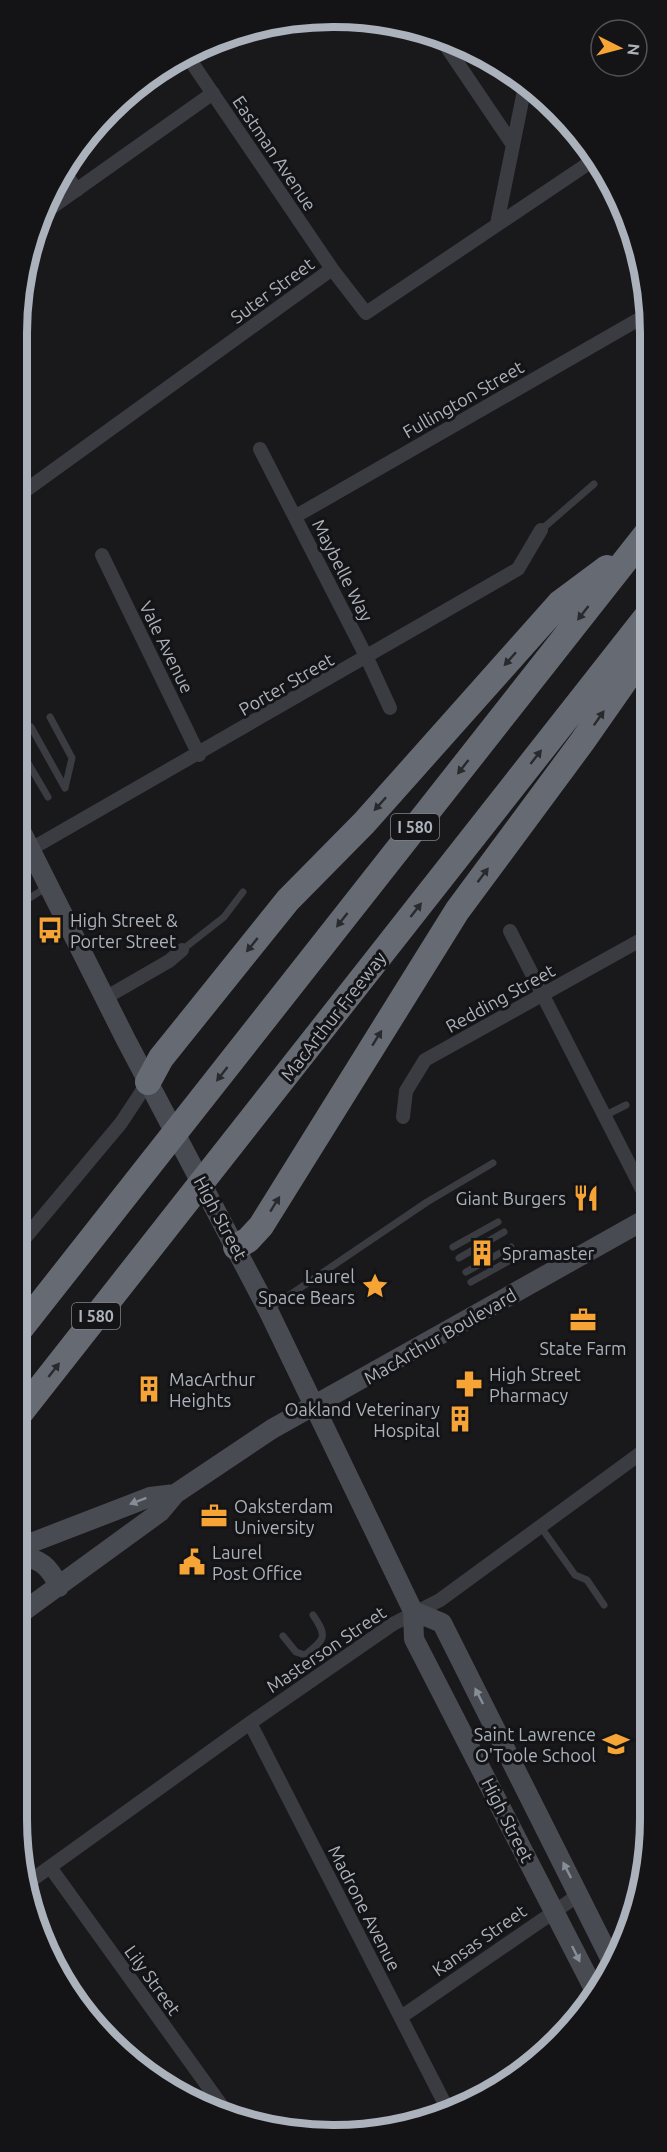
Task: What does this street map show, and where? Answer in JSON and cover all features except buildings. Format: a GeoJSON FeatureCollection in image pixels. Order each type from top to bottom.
{"type":"FeatureCollection","features":[{"type":"Feature","properties":{"kind":"highway"},"geometry":{"type":"LineString","coordinates":[[148,1082],[161,1058],[288,900],[364,823],[560,603],[639,542]]}},
{"type":"Feature","properties":{"kind":"highway","name":"I 580"},"geometry":{"type":"LineString","coordinates":[[27,1321],[639,542]]}},
{"type":"Feature","properties":{"kind":"highway","name":"MacArthur Freeway"},"geometry":{"type":"LineString","coordinates":[[27,1405],[640,625]]}},
{"type":"Feature","properties":{"kind":"highway"},"geometry":{"type":"LineString","coordinates":[[236,1247],[248,1240],[261,1226],[457,911],[582,742],[640,659]]}},
{"type":"Feature","properties":{"kind":"highway"},"geometry":{"type":"LineString","coordinates":[[27,1299],[149,1166]]}},
{"type":"Feature","properties":{"kind":"main road","name":"High Street"},"geometry":{"type":"LineString","coordinates":[[27,842],[148,1082],[236,1247],[316,1405],[413,1611],[414,1639],[591,1984]]}},
{"type":"Feature","properties":{"kind":"main road","name":"MacArthur Boulevard"},"geometry":{"type":"LineString","coordinates":[[27,1609],[160,1512],[175,1494],[272,1430],[640,1222]]}},
{"type":"Feature","properties":{"kind":"main road","name":"MacArthur Boulevard"},"geometry":{"type":"LineString","coordinates":[[27,1545],[150,1497],[175,1494]]}},
{"type":"Feature","properties":{"kind":"main road"},"geometry":{"type":"LineString","coordinates":[[27,1559],[45,1564],[58,1587]]}},
{"type":"Feature","properties":{"kind":"main road","name":"High Street"},"geometry":{"type":"LineString","coordinates":[[413,1611],[442,1623],[608,1954]]}},
{"type":"Feature","properties":{"kind":"street"},"geometry":{"type":"LineString","coordinates":[[448,49],[513,145]]}},
{"type":"Feature","properties":{"kind":"street","name":"Eastman Avenue"},"geometry":{"type":"LineString","coordinates":[[192,62],[332,269]]}},
{"type":"Feature","properties":{"kind":"street"},"geometry":{"type":"LineString","coordinates":[[56,205],[213,93]]}},
{"type":"Feature","properties":{"kind":"street"},"geometry":{"type":"LineString","coordinates":[[497,224],[524,93]]}},
{"type":"Feature","properties":{"kind":"street","name":"Suter Street"},"geometry":{"type":"LineString","coordinates":[[27,489],[332,269],[366,313],[588,163]]}},
{"type":"Feature","properties":{"kind":"street"},"geometry":{"type":"LineString","coordinates":[[69,179],[77,190]]}},
{"type":"Feature","properties":{"kind":"street","name":"Fullington Street"},"geometry":{"type":"LineString","coordinates":[[296,516],[639,319]]}},
{"type":"Feature","properties":{"kind":"street","name":"Maybelle Way"},"geometry":{"type":"LineString","coordinates":[[260,449],[296,516],[390,708]]}},
{"type":"Feature","properties":{"kind":"street","name":"Porter Street"},"geometry":{"type":"LineString","coordinates":[[31,849],[199,755],[518,569],[541,530]]}},
{"type":"Feature","properties":{"kind":"street","name":"Vale Avenue"},"geometry":{"type":"LineString","coordinates":[[102,555],[199,755]]}},
{"type":"Feature","properties":{"kind":"street"},"geometry":{"type":"LineString","coordinates":[[510,931],[640,1185]]}},
{"type":"Feature","properties":{"kind":"street","name":"Redding Street"},"geometry":{"type":"LineString","coordinates":[[404,1117],[406,1091],[425,1060],[640,940]]}},
{"type":"Feature","properties":{"kind":"street"},"geometry":{"type":"LineString","coordinates":[[105,998],[169,961],[182,950]]}},
{"type":"Feature","properties":{"kind":"street"},"geometry":{"type":"LineString","coordinates":[[27,1235],[121,1123],[148,1082]]}},
{"type":"Feature","properties":{"kind":"street","name":"Masterson Street"},"geometry":{"type":"LineString","coordinates":[[33,1879],[250,1723],[413,1611],[440,1600],[540,1526],[640,1457]]}},
{"type":"Feature","properties":{"kind":"street","name":"Madrone Avenue"},"geometry":{"type":"LineString","coordinates":[[250,1723],[445,2104]]}},
{"type":"Feature","properties":{"kind":"street","name":"Lily Street"},"geometry":{"type":"LineString","coordinates":[[50,1868],[220,2104]]}},
{"type":"Feature","properties":{"kind":"street","name":"Kansas Street"},"geometry":{"type":"LineString","coordinates":[[401,2017],[580,1894]]}},
{"type":"Feature","properties":{"kind":"lane"},"geometry":{"type":"LineString","coordinates":[[541,530],[594,484]]}},
{"type":"Feature","properties":{"kind":"lane"},"geometry":{"type":"LineString","coordinates":[[31,727],[64,788],[72,758],[50,717]]}},
{"type":"Feature","properties":{"kind":"lane"},"geometry":{"type":"LineString","coordinates":[[27,761],[48,797]]}},
{"type":"Feature","properties":{"kind":"lane"},"geometry":{"type":"LineString","coordinates":[[27,900],[49,886]]}},
{"type":"Feature","properties":{"kind":"lane"},"geometry":{"type":"LineString","coordinates":[[182,950],[224,917],[243,892]]}},
{"type":"Feature","properties":{"kind":"lane"},"geometry":{"type":"LineString","coordinates":[[604,1116],[626,1105]]}},
{"type":"Feature","properties":{"kind":"lane"},"geometry":{"type":"LineString","coordinates":[[268,1310],[427,1202],[493,1162]]}},
{"type":"Feature","properties":{"kind":"lane"},"geometry":{"type":"LineString","coordinates":[[453,1247],[498,1222]]}},
{"type":"Feature","properties":{"kind":"lane"},"geometry":{"type":"LineString","coordinates":[[459,1258],[504,1232]]}},
{"type":"Feature","properties":{"kind":"lane"},"geometry":{"type":"LineString","coordinates":[[466,1272],[511,1247]]}},
{"type":"Feature","properties":{"kind":"lane"},"geometry":{"type":"LineString","coordinates":[[471,1282],[516,1257]]}},
{"type":"Feature","properties":{"kind":"lane"},"geometry":{"type":"LineString","coordinates":[[540,1526],[575,1575],[587,1580],[604,1605]]}},
{"type":"Feature","properties":{"kind":"lane"},"geometry":{"type":"LineString","coordinates":[[283,1636],[296,1653],[305,1655],[321,1643],[323,1636],[322,1629],[313,1615]]}},
{"type":"Feature","properties":{"kind":"place","name":"High Street & Porter Street"},"geometry":{"type":"Point","coordinates":[50,930]}},
{"type":"Feature","properties":{"kind":"place","name":"Giant Burgers"},"geometry":{"type":"Point","coordinates":[586,1198]}},
{"type":"Feature","properties":{"kind":"place","name":"Spramaster"},"geometry":{"type":"Point","coordinates":[482,1253]}},
{"type":"Feature","properties":{"kind":"place","name":"Laurel Space Bears"},"geometry":{"type":"Point","coordinates":[375,1286]}},
{"type":"Feature","properties":{"kind":"place","name":"State Farm"},"geometry":{"type":"Point","coordinates":[583,1320]}},
{"type":"Feature","properties":{"kind":"place","name":"High Street Pharmacy"},"geometry":{"type":"Point","coordinates":[469,1384]}},
{"type":"Feature","properties":{"kind":"place","name":"MacArthur Heights"},"geometry":{"type":"Point","coordinates":[149,1389]}},
{"type":"Feature","properties":{"kind":"place","name":"Oakland Veterinary Hospital"},"geometry":{"type":"Point","coordinates":[460,1419]}},
{"type":"Feature","properties":{"kind":"place","name":"Oaksterdam University"},"geometry":{"type":"Point","coordinates":[214,1516]}},
{"type":"Feature","properties":{"kind":"place","name":"Laurel Post Office"},"geometry":{"type":"Point","coordinates":[192,1562]}},
{"type":"Feature","properties":{"kind":"place","name":"Saint Lawrence O'Toole School"},"geometry":{"type":"Point","coordinates":[616,1744]}}]}
